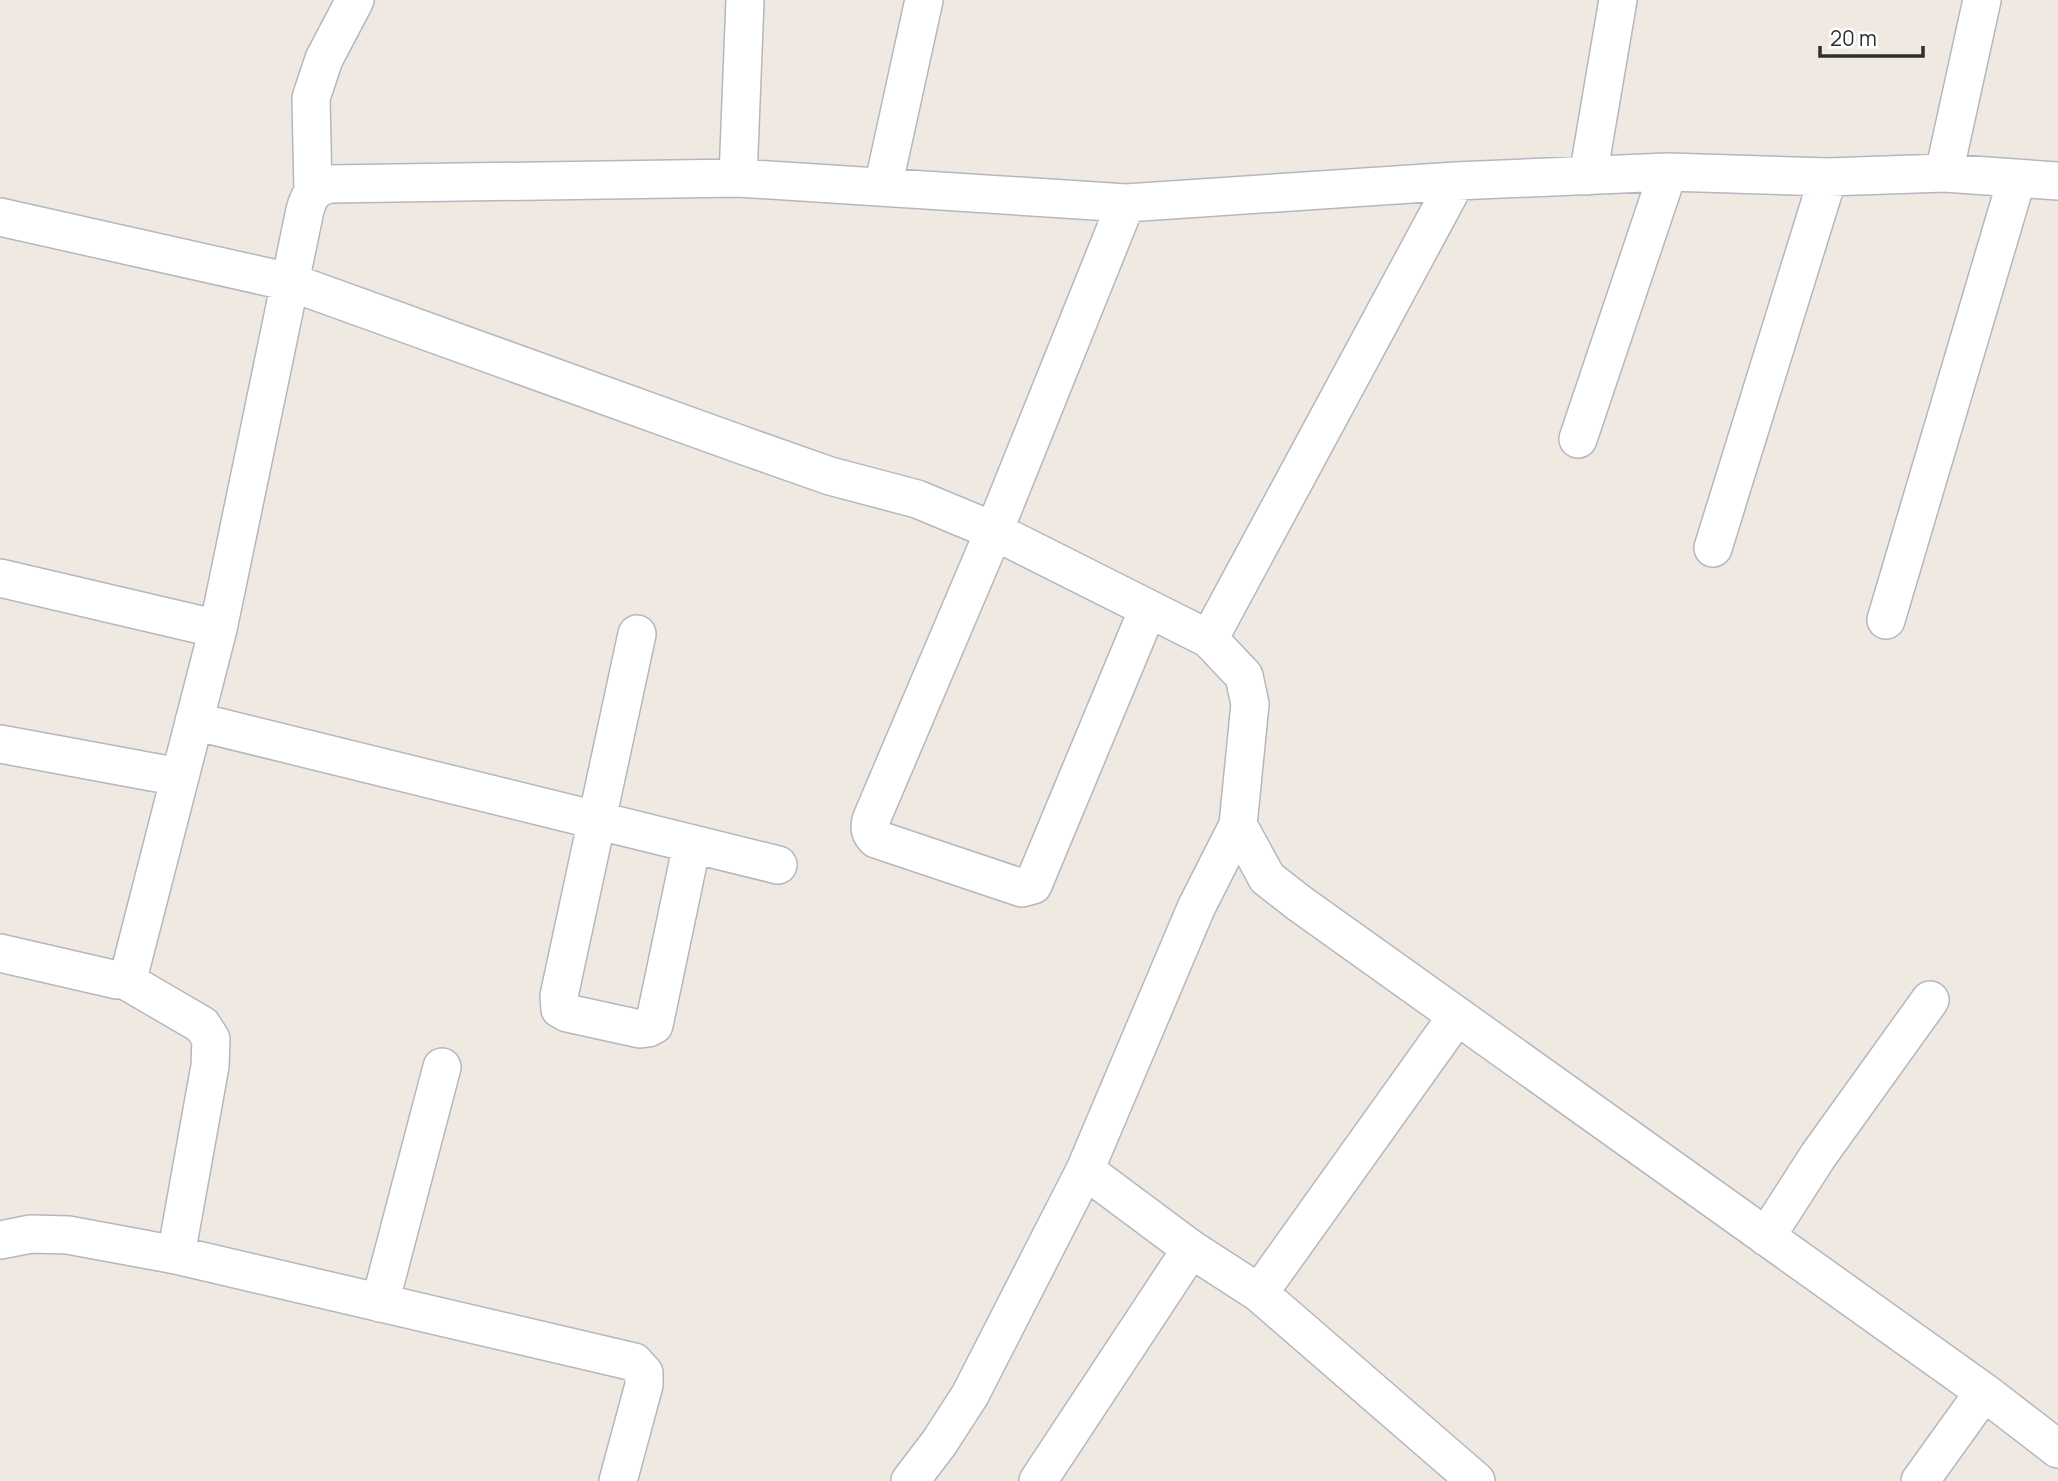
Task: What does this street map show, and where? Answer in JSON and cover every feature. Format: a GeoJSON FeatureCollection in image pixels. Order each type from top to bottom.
{"type":"FeatureCollection","features":[{"type":"Feature","properties":{"kind":"street"},"geometry":{"type":"LineString","coordinates":[[123,979],[129,975],[132,968],[218,629],[305,210],[313,192],[311,97],[324,59],[355,0]]}},
{"type":"Feature","properties":{"kind":"street"},"geometry":{"type":"LineString","coordinates":[[738,177],[746,0]]}},
{"type":"Feature","properties":{"kind":"street"},"geometry":{"type":"LineString","coordinates":[[883,187],[924,0]]}},
{"type":"Feature","properties":{"kind":"street"},"geometry":{"type":"LineString","coordinates":[[1588,176],[1618,0]]}},
{"type":"Feature","properties":{"kind":"street"},"geometry":{"type":"LineString","coordinates":[[1944,173],[1982,0]]}},
{"type":"Feature","properties":{"kind":"street"},"geometry":{"type":"LineString","coordinates":[[313,192],[330,184],[738,177],[1126,203],[1456,181],[1668,172],[1828,177],[1944,173],[2058,181]]}},
{"type":"Feature","properties":{"kind":"street"},"geometry":{"type":"LineString","coordinates":[[1578,439],[1668,172]]}},
{"type":"Feature","properties":{"kind":"street"},"geometry":{"type":"LineString","coordinates":[[1713,548],[1828,177]]}},
{"type":"Feature","properties":{"kind":"street"},"geometry":{"type":"LineString","coordinates":[[1886,620],[2017,178]]}},
{"type":"Feature","properties":{"kind":"street"},"geometry":{"type":"LineString","coordinates":[[1209,639],[1456,181]]}},
{"type":"Feature","properties":{"kind":"street"},"geometry":{"type":"LineString","coordinates":[[1126,203],[994,531],[871,820],[869,829],[876,839],[1022,888],[1033,885],[1148,609]]}},
{"type":"Feature","properties":{"kind":"street"},"geometry":{"type":"LineString","coordinates":[[0,217],[290,282],[830,476],[918,499],[994,531],[1209,639],[1244,676],[1250,704],[1238,825],[1196,908],[1085,1170],[970,1395],[910,1481]]}},
{"type":"Feature","properties":{"kind":"street"},"geometry":{"type":"LineString","coordinates":[[0,578],[218,629]]}},
{"type":"Feature","properties":{"kind":"street"},"geometry":{"type":"LineString","coordinates":[[637,634],[559,996],[560,1009],[567,1013],[640,1029],[654,1025],[692,844]]}},
{"type":"Feature","properties":{"kind":"street"},"geometry":{"type":"LineString","coordinates":[[194,721],[778,865]]}},
{"type":"Feature","properties":{"kind":"street"},"geometry":{"type":"LineString","coordinates":[[0,744],[179,777]]}},
{"type":"Feature","properties":{"kind":"street"},"geometry":{"type":"LineString","coordinates":[[1238,825],[1267,878],[1299,903],[1984,1392],[2058,1449]]}},
{"type":"Feature","properties":{"kind":"street"},"geometry":{"type":"LineString","coordinates":[[0,953],[123,979],[202,1025],[211,1040],[210,1066],[176,1255]]}},
{"type":"Feature","properties":{"kind":"street"},"geometry":{"type":"LineString","coordinates":[[1766,1237],[1818,1156],[1930,1000]]}},
{"type":"Feature","properties":{"kind":"street"},"geometry":{"type":"LineString","coordinates":[[1259,1293],[1457,1016]]}},
{"type":"Feature","properties":{"kind":"street"},"geometry":{"type":"LineString","coordinates":[[380,1303],[442,1067]]}},
{"type":"Feature","properties":{"kind":"street"},"geometry":{"type":"LineString","coordinates":[[1085,1170],[1191,1249],[1259,1293],[1476,1481]]}},
{"type":"Feature","properties":{"kind":"street"},"geometry":{"type":"LineString","coordinates":[[0,1240],[30,1234],[68,1234],[176,1255],[634,1363],[644,1373],[644,1385],[618,1481]]}},
{"type":"Feature","properties":{"kind":"street"},"geometry":{"type":"LineString","coordinates":[[1038,1481],[1191,1249]]}},
{"type":"Feature","properties":{"kind":"street"},"geometry":{"type":"LineString","coordinates":[[1920,1481],[1984,1392]]}}]}
